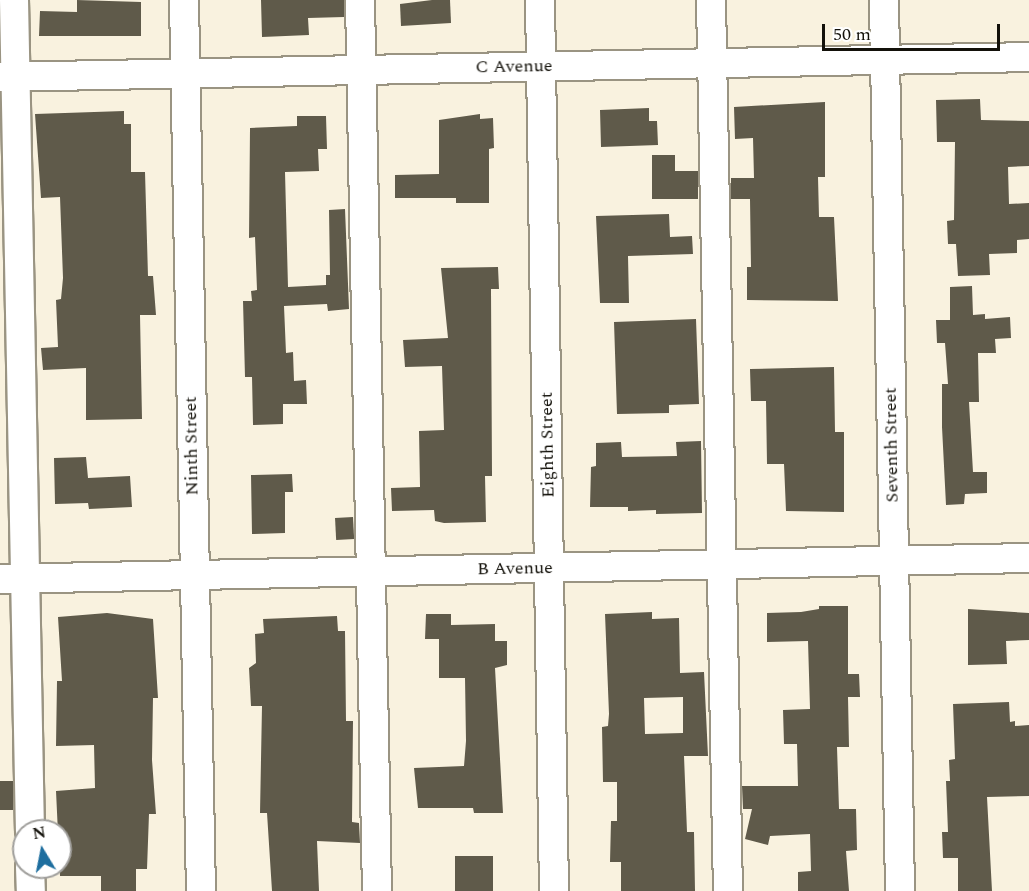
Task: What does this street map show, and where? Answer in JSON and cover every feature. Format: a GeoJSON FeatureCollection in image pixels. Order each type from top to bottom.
{"type":"FeatureCollection","features":[{"type":"Feature","properties":{"kind":"street"},"geometry":{"type":"LineString","coordinates":[[14,0],[8,78],[12,579],[29,819]]}},
{"type":"Feature","properties":{"kind":"street","name":"Ninth Street"},"geometry":{"type":"LineString","coordinates":[[184,0],[201,891]]}},
{"type":"Feature","properties":{"kind":"street"},"geometry":{"type":"LineString","coordinates":[[360,0],[377,891]]}},
{"type":"Feature","properties":{"kind":"street","name":"Eighth Street"},"geometry":{"type":"LineString","coordinates":[[540,0],[551,568],[554,891]]}},
{"type":"Feature","properties":{"kind":"street"},"geometry":{"type":"LineString","coordinates":[[711,0],[728,891]]}},
{"type":"Feature","properties":{"kind":"street","name":"Seventh Street"},"geometry":{"type":"LineString","coordinates":[[884,0],[900,891]]}},
{"type":"Feature","properties":{"kind":"street","name":"C Avenue"},"geometry":{"type":"LineString","coordinates":[[8,78],[1029,57]]}},
{"type":"Feature","properties":{"kind":"street","name":"B Avenue"},"geometry":{"type":"LineString","coordinates":[[12,579],[1029,558]]}},
{"type":"Feature","properties":{"kind":"building"},"geometry":{"type":"Polygon","coordinates":[[[77,0],[141,2],[141,36],[39,36],[40,11],[77,12],[77,0]]]}},
{"type":"Feature","properties":{"kind":"building"},"geometry":{"type":"Polygon","coordinates":[[[261,0],[344,0],[344,17],[308,18],[309,35],[262,37],[261,0]]]}},
{"type":"Feature","properties":{"kind":"building"},"geometry":{"type":"Polygon","coordinates":[[[450,0],[451,23],[401,26],[400,4],[450,0]]]}},
{"type":"Feature","properties":{"kind":"building"},"geometry":{"type":"Polygon","coordinates":[[[980,99],[981,120],[1029,121],[1029,166],[1008,167],[1009,204],[1029,203],[1029,239],[1017,240],[1017,253],[989,254],[990,275],[958,276],[956,244],[948,244],[947,221],[954,220],[955,142],[937,142],[936,100],[980,99]]]}},
{"type":"Feature","properties":{"kind":"building"},"geometry":{"type":"Polygon","coordinates":[[[825,102],[825,177],[818,177],[819,217],[834,217],[838,301],[747,300],[747,267],[751,267],[750,199],[731,199],[731,178],[754,178],[753,138],[735,139],[734,107],[825,102]]]}},
{"type":"Feature","properties":{"kind":"building"},"geometry":{"type":"Polygon","coordinates":[[[649,108],[649,121],[657,121],[658,145],[601,147],[600,110],[649,108]]]}},
{"type":"Feature","properties":{"kind":"building"},"geometry":{"type":"Polygon","coordinates":[[[124,111],[124,124],[131,124],[131,172],[145,172],[148,276],[153,276],[156,315],[140,315],[142,419],[86,420],[86,368],[43,370],[41,348],[58,347],[56,300],[61,299],[63,278],[60,197],[41,198],[35,114],[124,111]]]}},
{"type":"Feature","properties":{"kind":"building"},"geometry":{"type":"Polygon","coordinates":[[[480,114],[480,119],[493,118],[494,148],[489,149],[489,203],[456,203],[456,198],[395,198],[395,175],[439,174],[439,120],[480,114]]]}},
{"type":"Feature","properties":{"kind":"building"},"geometry":{"type":"Polygon","coordinates":[[[297,116],[326,116],[327,149],[318,149],[319,171],[285,172],[288,287],[326,285],[326,275],[330,275],[329,210],[345,209],[349,309],[328,311],[327,304],[284,306],[286,353],[293,352],[294,381],[306,380],[307,404],[283,404],[283,424],[253,425],[252,377],[245,377],[243,301],[252,301],[251,291],[257,290],[255,237],[249,238],[250,128],[297,126],[297,116]]]}},
{"type":"Feature","properties":{"kind":"building"},"geometry":{"type":"Polygon","coordinates":[[[652,155],[675,155],[675,171],[698,171],[698,199],[652,199],[652,155]]]}},
{"type":"Feature","properties":{"kind":"building"},"geometry":{"type":"Polygon","coordinates":[[[669,214],[670,237],[692,236],[693,254],[628,256],[629,303],[600,303],[596,216],[669,214]]]}},
{"type":"Feature","properties":{"kind":"building"},"geometry":{"type":"Polygon","coordinates":[[[498,267],[499,289],[491,289],[492,476],[485,476],[486,522],[444,523],[435,521],[434,510],[392,511],[391,488],[420,487],[419,431],[444,430],[442,366],[405,367],[403,340],[448,338],[441,268],[498,267]]]}},
{"type":"Feature","properties":{"kind":"building"},"geometry":{"type":"Polygon","coordinates":[[[972,286],[973,315],[985,314],[985,319],[1010,317],[1011,338],[995,339],[996,353],[978,353],[979,402],[969,402],[973,472],[987,472],[987,493],[965,494],[964,504],[946,505],[942,384],[948,384],[945,343],[937,343],[936,320],[950,320],[950,287],[972,286]]]}},
{"type":"Feature","properties":{"kind":"building"},"geometry":{"type":"Polygon","coordinates":[[[696,319],[699,404],[669,405],[669,413],[617,414],[614,322],[696,319]]]}},
{"type":"Feature","properties":{"kind":"building"},"geometry":{"type":"Polygon","coordinates":[[[834,367],[835,432],[844,432],[844,512],[786,511],[784,464],[767,464],[766,401],[751,401],[750,369],[834,367]]]}},
{"type":"Feature","properties":{"kind":"building"},"geometry":{"type":"Polygon","coordinates":[[[701,441],[702,513],[656,514],[656,510],[628,511],[628,507],[590,507],[591,467],[596,466],[596,443],[621,442],[622,457],[677,456],[676,442],[701,441]]]}},
{"type":"Feature","properties":{"kind":"building"},"geometry":{"type":"Polygon","coordinates":[[[86,457],[88,478],[130,476],[132,507],[89,509],[88,503],[55,504],[54,458],[86,457]]]}},
{"type":"Feature","properties":{"kind":"building"},"geometry":{"type":"Polygon","coordinates":[[[292,474],[293,492],[285,492],[285,533],[252,534],[251,475],[292,474]]]}},
{"type":"Feature","properties":{"kind":"building"},"geometry":{"type":"Polygon","coordinates":[[[353,517],[354,539],[336,540],[335,518],[353,517]]]}},
{"type":"Feature","properties":{"kind":"building"},"geometry":{"type":"Polygon","coordinates":[[[819,606],[848,606],[848,674],[859,674],[860,697],[848,697],[849,747],[837,747],[839,809],[856,809],[857,850],[846,851],[849,891],[798,891],[798,872],[811,871],[810,834],[770,836],[768,845],[745,839],[752,809],[743,809],[742,786],[798,786],[797,744],[784,744],[783,710],[810,709],[808,641],[767,642],[767,613],[801,612],[819,609],[819,606]]]}},
{"type":"Feature","properties":{"kind":"building"},"geometry":{"type":"Polygon","coordinates":[[[968,609],[1029,613],[1029,640],[1006,641],[1007,664],[968,665],[968,609]]]}},
{"type":"Feature","properties":{"kind":"building"},"geometry":{"type":"Polygon","coordinates":[[[652,612],[652,619],[679,618],[680,673],[704,672],[708,756],[684,756],[687,832],[694,832],[695,891],[621,891],[621,862],[610,862],[611,821],[617,821],[617,782],[603,782],[602,727],[608,726],[609,714],[605,614],[652,612]],[[683,697],[644,698],[645,734],[683,733],[683,697]]]}},
{"type":"Feature","properties":{"kind":"building"},"geometry":{"type":"Polygon","coordinates":[[[107,613],[153,619],[158,698],[153,698],[152,760],[156,814],[149,814],[147,869],[136,869],[136,891],[101,891],[101,876],[72,876],[72,819],[57,819],[56,791],[95,788],[94,745],[56,746],[57,681],[62,681],[58,617],[107,613]]]}},
{"type":"Feature","properties":{"kind":"building"},"geometry":{"type":"Polygon","coordinates":[[[426,614],[451,614],[451,625],[495,624],[495,641],[507,641],[507,665],[495,668],[503,813],[474,813],[473,808],[418,808],[414,768],[464,766],[466,741],[465,678],[439,678],[439,639],[425,639],[426,614]]]}},
{"type":"Feature","properties":{"kind":"building"},"geometry":{"type":"Polygon","coordinates":[[[337,616],[338,631],[345,631],[346,721],[353,721],[352,822],[359,823],[360,843],[317,841],[319,891],[272,891],[267,813],[260,813],[262,706],[251,706],[249,668],[256,663],[255,634],[264,633],[263,619],[337,616]]]}},
{"type":"Feature","properties":{"kind":"building"},"geometry":{"type":"Polygon","coordinates":[[[1009,702],[1010,722],[1015,721],[1015,726],[1029,725],[1029,796],[987,797],[992,891],[958,891],[958,858],[943,858],[942,832],[948,832],[946,781],[950,781],[949,760],[955,759],[953,704],[1009,702]]]}},
{"type":"Feature","properties":{"kind":"building"},"geometry":{"type":"Polygon","coordinates":[[[0,781],[13,781],[13,810],[0,810],[0,781]]]}},
{"type":"Feature","properties":{"kind":"building"},"geometry":{"type":"Polygon","coordinates":[[[455,856],[493,856],[493,891],[455,891],[455,856]]]}}]}
